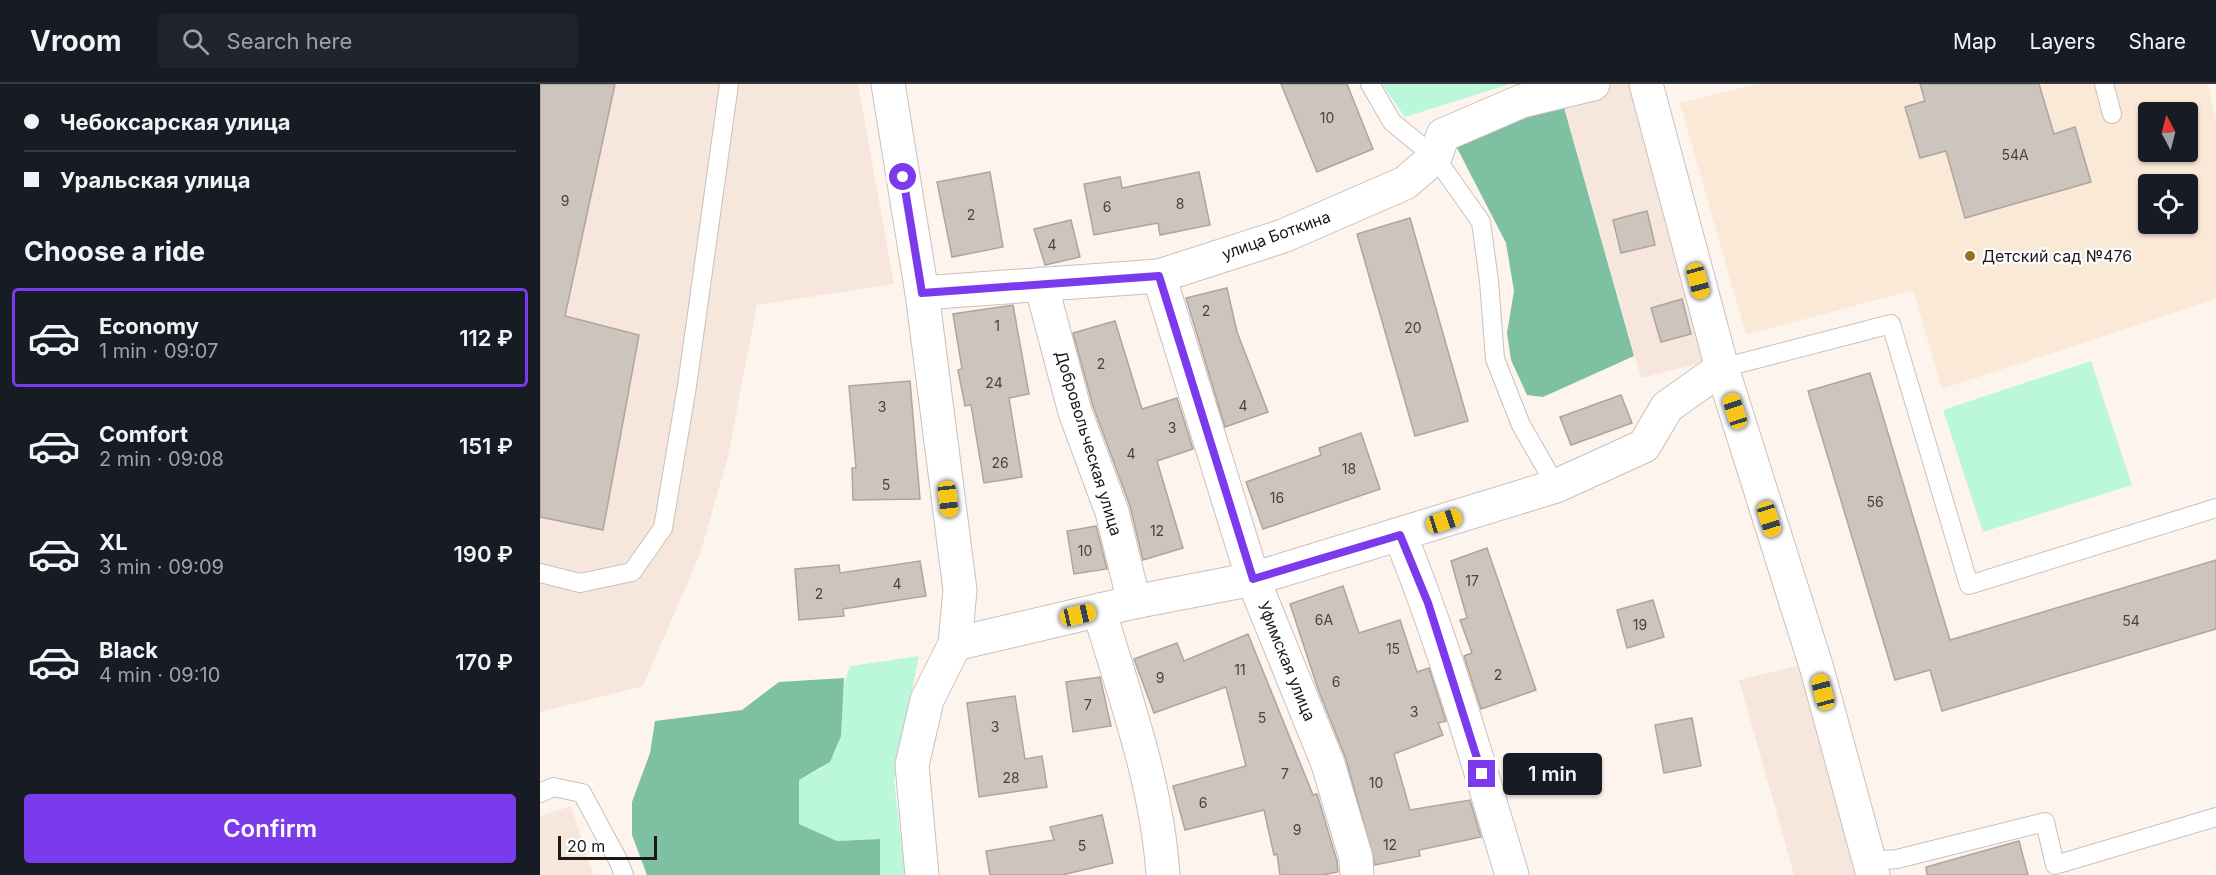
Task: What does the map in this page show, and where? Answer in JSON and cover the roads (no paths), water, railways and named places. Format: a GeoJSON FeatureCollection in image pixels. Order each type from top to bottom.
{"type":"FeatureCollection","features":[{"type":"Feature","properties":{"kind":"street"},"geometry":{"type":"LineString","coordinates":[[888,84],[922,293],[960,590],[955,644],[927,700],[912,765],[922,875]]}},
{"type":"Feature","properties":{"kind":"street","name":"улица Боткина"},"geometry":{"type":"LineString","coordinates":[[922,293],[1159,276],[1284,236],[1405,183],[1435,157],[1443,135],[1522,101],[1593,84]]}},
{"type":"Feature","properties":{"kind":"street"},"geometry":{"type":"LineString","coordinates":[[1646,84],[1722,368],[1817,669],[1871,868]]}},
{"type":"Feature","properties":{"kind":"street","name":"Уфимская улица"},"geometry":{"type":"LineString","coordinates":[[1159,276],[1253,579],[1328,764],[1356,858],[1358,875]]}},
{"type":"Feature","properties":{"kind":"street","name":"Добровольческая улица"},"geometry":{"type":"LineString","coordinates":[[1041,284],[1075,412],[1112,512],[1134,602]]}},
{"type":"Feature","properties":{"kind":"street"},"geometry":{"type":"LineString","coordinates":[[955,644],[1134,602],[1253,579],[1556,486],[1644,446],[1667,407],[1722,368]]}},
{"type":"Feature","properties":{"kind":"street"},"geometry":{"type":"LineString","coordinates":[[1400,535],[1428,603],[1459,697],[1512,875]]}},
{"type":"Feature","properties":{"kind":"street"},"geometry":{"type":"LineString","coordinates":[[1099,610],[1147,770],[1163,875]]}},
{"type":"Feature","properties":{"kind":"lane"},"geometry":{"type":"LineString","coordinates":[[540,573],[580,584],[632,572],[663,528],[687,386],[729,84]]}},
{"type":"Feature","properties":{"kind":"lane"},"geometry":{"type":"LineString","coordinates":[[1370,84],[1392,122],[1435,157],[1480,222],[1489,281],[1495,359],[1521,425],[1556,486]]}},
{"type":"Feature","properties":{"kind":"lane"},"geometry":{"type":"LineString","coordinates":[[2104,84],[2112,114]]}},
{"type":"Feature","properties":{"kind":"lane"},"geometry":{"type":"LineString","coordinates":[[1722,368],[1891,324],[1969,585],[2216,508]]}},
{"type":"Feature","properties":{"kind":"lane"},"geometry":{"type":"LineString","coordinates":[[540,793],[553,787],[582,793],[624,875]]}},
{"type":"Feature","properties":{"kind":"lane"},"geometry":{"type":"LineString","coordinates":[[1871,868],[1897,859],[2045,822],[2055,865],[2216,817]]}},
{"type":"Feature","properties":{"kind":"place","name":"Детский сад №476"},"geometry":{"type":"Point","coordinates":[1970,256]}}]}
